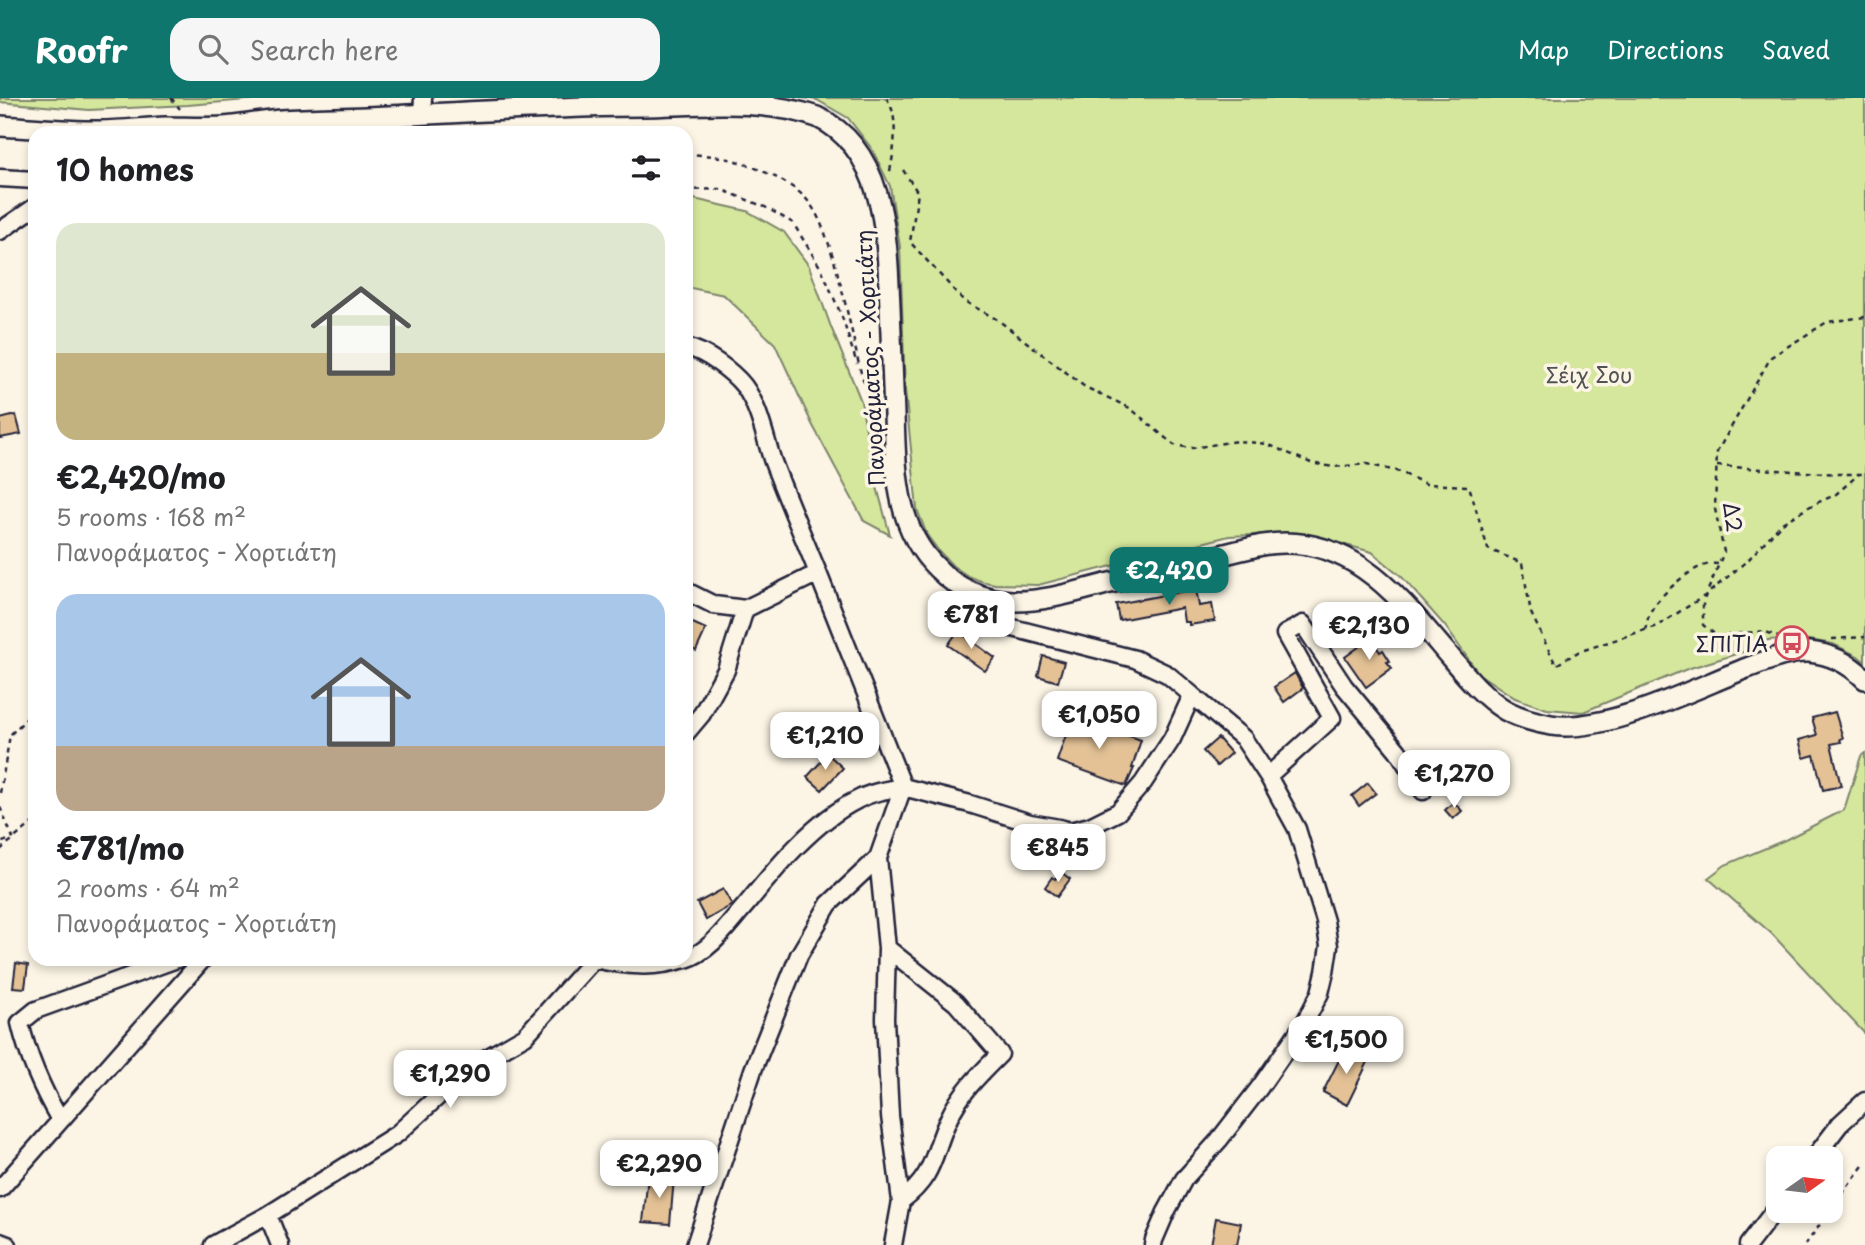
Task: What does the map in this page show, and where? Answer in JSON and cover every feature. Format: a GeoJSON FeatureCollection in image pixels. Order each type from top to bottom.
{"type":"FeatureCollection","features":[{"type":"Feature","properties":{"kind":"main road","name":"Πανοράματος - Χορτιάτη"},"geometry":{"type":"LineString","coordinates":[[247,126],[277,120],[347,118],[422,106],[525,108],[677,106],[731,102],[784,106],[830,124],[854,147],[863,161],[876,191],[883,219],[887,252],[898,488],[905,519],[917,544],[933,565],[951,581],[976,594],[1003,600],[1035,600],[1250,548],[1278,543],[1293,544],[1328,550],[1360,565],[1403,603],[1486,695],[1512,713],[1537,722],[1577,726],[1612,719],[1795,653],[1809,652],[1832,657],[1846,663],[1865,679]]}},
{"type":"Feature","properties":{"kind":"main road","name":"Πανοράματος - Χορτιάτη"},"geometry":{"type":"LineString","coordinates":[[0,127],[28,128]]}},
{"type":"Feature","properties":{"kind":"street"},"geometry":{"type":"LineString","coordinates":[[0,178],[28,180]]}},
{"type":"Feature","properties":{"kind":"street"},"geometry":{"type":"LineString","coordinates":[[0,230],[28,212]]}},
{"type":"Feature","properties":{"kind":"street"},"geometry":{"type":"LineString","coordinates":[[693,349],[722,366],[744,386],[761,422],[773,460],[903,787],[878,858],[887,948],[885,1019],[891,1116],[901,1201],[892,1245]]}},
{"type":"Feature","properties":{"kind":"street"},"geometry":{"type":"LineString","coordinates":[[693,594],[714,605],[745,609],[818,573]]}},
{"type":"Feature","properties":{"kind":"street"},"geometry":{"type":"LineString","coordinates":[[963,589],[993,623],[1135,659],[1167,674],[1243,738],[1268,776],[1297,829],[1314,881],[1329,946],[1320,993],[1305,1022],[1252,1098],[1184,1179],[1153,1245]]}},
{"type":"Feature","properties":{"kind":"street"},"geometry":{"type":"LineString","coordinates":[[693,725],[702,714],[726,670],[745,609]]}},
{"type":"Feature","properties":{"kind":"street"},"geometry":{"type":"LineString","coordinates":[[1268,776],[1332,718],[1285,634],[1303,624],[1345,686],[1398,751],[1423,791]]}},
{"type":"Feature","properties":{"kind":"street"},"geometry":{"type":"LineString","coordinates":[[693,957],[720,936],[818,825],[857,800],[880,791],[903,787],[1031,823],[1070,831],[1090,826],[1118,812],[1143,783],[1172,739],[1192,695]]}},
{"type":"Feature","properties":{"kind":"street"},"geometry":{"type":"LineString","coordinates":[[695,1245],[754,1070],[799,955],[829,904],[878,858]]}},
{"type":"Feature","properties":{"kind":"street"},"geometry":{"type":"LineString","coordinates":[[887,948],[956,1003],[1000,1054],[968,1086],[949,1117],[929,1171],[915,1190],[901,1201]]}},
{"type":"Feature","properties":{"kind":"street"},"geometry":{"type":"LineString","coordinates":[[60,1120],[43,1090],[20,1023],[36,1010],[158,966]]}},
{"type":"Feature","properties":{"kind":"street"},"geometry":{"type":"LineString","coordinates":[[0,1189],[197,966]]}},
{"type":"Feature","properties":{"kind":"street"},"geometry":{"type":"LineString","coordinates":[[213,1245],[268,1215],[397,1134],[469,1068],[525,1036],[588,966]]}},
{"type":"Feature","properties":{"kind":"street"},"geometry":{"type":"LineString","coordinates":[[1823,1146],[1840,1124],[1865,1101]]}},
{"type":"Feature","properties":{"kind":"street"},"geometry":{"type":"LineString","coordinates":[[268,1215],[280,1245]]}},
{"type":"Feature","properties":{"kind":"street"},"geometry":{"type":"LineString","coordinates":[[1748,1245],[1766,1222]]}},
{"type":"Feature","properties":{"kind":"street"},"geometry":{"type":"LineString","coordinates":[[0,1242],[8,1245]]}},
{"type":"Feature","properties":{"kind":"path"},"geometry":{"type":"LineString","coordinates":[[886,98],[890,103],[895,126],[887,179]]}},
{"type":"Feature","properties":{"kind":"path"},"geometry":{"type":"LineString","coordinates":[[693,155],[728,158],[778,177],[808,200],[829,245],[861,377]]}},
{"type":"Feature","properties":{"kind":"path"},"geometry":{"type":"LineString","coordinates":[[903,170],[918,193],[910,242],[964,301],[998,320],[1085,387],[1130,408],[1174,445],[1192,448],[1237,441],[1267,444],[1311,463],[1333,467],[1367,464],[1400,472],[1426,484],[1469,486],[1488,549],[1522,564],[1531,613],[1556,665],[1578,652],[1657,626],[1706,594],[1748,560],[1782,523],[1814,503],[1835,495],[1859,474]]}},
{"type":"Feature","properties":{"kind":"path"},"geometry":{"type":"LineString","coordinates":[[693,190],[720,189],[765,207],[793,223],[822,270],[842,317],[861,377],[878,410],[894,421]]}},
{"type":"Feature","properties":{"kind":"path","name":"Δ2"},"geometry":{"type":"LineString","coordinates":[[1783,639],[1764,631],[1717,636],[1703,625],[1703,602],[1724,552],[1715,509],[1717,452],[1771,357],[1827,322],[1865,317]]}},
{"type":"Feature","properties":{"kind":"path"},"geometry":{"type":"LineString","coordinates":[[1717,466],[1865,475]]}},
{"type":"Feature","properties":{"kind":"path"},"geometry":{"type":"LineString","coordinates":[[1645,630],[1651,610],[1671,589],[1693,570],[1712,563],[1719,565]]}},
{"type":"Feature","properties":{"kind":"path"},"geometry":{"type":"LineString","coordinates":[[1828,639],[1865,637]]}},
{"type":"Feature","properties":{"kind":"path"},"geometry":{"type":"LineString","coordinates":[[0,793],[10,735],[28,717]]}},
{"type":"Feature","properties":{"kind":"path"},"geometry":{"type":"LineString","coordinates":[[0,807],[13,838]]}},
{"type":"Feature","properties":{"kind":"path"},"geometry":{"type":"LineString","coordinates":[[0,850],[28,826]]}},
{"type":"Feature","properties":{"kind":"path"},"geometry":{"type":"LineString","coordinates":[[0,843],[13,838]]}},
{"type":"Feature","properties":{"kind":"path"},"geometry":{"type":"LineString","coordinates":[[1843,1193],[1865,1163]]}},
{"type":"Feature","properties":{"kind":"path"},"geometry":{"type":"LineString","coordinates":[[1805,1245],[1821,1223]]}},
{"type":"Feature","properties":{"kind":"green space"},"geometry":{"type":"Polygon","coordinates":[[[0,98],[270,98],[89,110],[0,102],[0,98]]]}},
{"type":"Feature","properties":{"kind":"green space","name":"Σέιχ Σου"},"geometry":{"type":"Polygon","coordinates":[[[803,98],[1865,98],[1865,662],[1833,644],[1797,638],[1768,640],[1746,651],[1687,669],[1583,712],[1547,709],[1515,698],[1479,674],[1445,626],[1401,576],[1372,552],[1300,533],[1229,536],[1038,585],[995,584],[968,576],[953,566],[938,550],[927,535],[917,509],[905,389],[900,247],[890,186],[872,149],[848,118],[817,100],[803,98]]]}},
{"type":"Feature","properties":{"kind":"green space"},"geometry":{"type":"Polygon","coordinates":[[[693,199],[747,211],[784,232],[809,266],[861,401],[874,476],[890,535],[864,521],[812,424],[775,344],[724,295],[693,288],[693,199]]]}},
{"type":"Feature","properties":{"kind":"green space"},"geometry":{"type":"Polygon","coordinates":[[[1865,753],[1865,1034],[1772,934],[1708,878],[1725,865],[1785,840],[1844,810],[1861,756],[1865,753]]]}},
{"type":"Feature","properties":{"kind":"building"},"geometry":{"type":"Polygon","coordinates":[[[16,415],[21,434],[0,438],[0,419],[16,415]]]}},
{"type":"Feature","properties":{"kind":"building"},"geometry":{"type":"Polygon","coordinates":[[[1196,589],[1199,606],[1212,604],[1215,621],[1189,625],[1189,622],[1184,622],[1182,608],[1119,620],[1116,604],[1196,589]]]}},
{"type":"Feature","properties":{"kind":"building"},"geometry":{"type":"Polygon","coordinates":[[[693,623],[706,629],[696,651],[693,650],[693,623]]]}},
{"type":"Feature","properties":{"kind":"building"},"geometry":{"type":"Polygon","coordinates":[[[958,631],[995,658],[985,671],[948,645],[958,631]]]}},
{"type":"Feature","properties":{"kind":"building"},"geometry":{"type":"Polygon","coordinates":[[[1371,638],[1380,652],[1383,650],[1392,668],[1366,687],[1345,657],[1371,638]]]}},
{"type":"Feature","properties":{"kind":"building"},"geometry":{"type":"Polygon","coordinates":[[[1043,656],[1064,662],[1058,682],[1038,676],[1043,656]]]}},
{"type":"Feature","properties":{"kind":"building"},"geometry":{"type":"Polygon","coordinates":[[[1295,673],[1303,688],[1284,702],[1274,687],[1295,673]]]}},
{"type":"Feature","properties":{"kind":"building"},"geometry":{"type":"Polygon","coordinates":[[[1835,712],[1843,738],[1840,739],[1841,742],[1831,744],[1841,786],[1823,790],[1814,755],[1804,758],[1799,740],[1817,735],[1812,718],[1835,712]]]}},
{"type":"Feature","properties":{"kind":"building"},"geometry":{"type":"Polygon","coordinates":[[[1068,715],[1141,740],[1126,786],[1057,761],[1067,732],[1063,731],[1068,715]]]}},
{"type":"Feature","properties":{"kind":"building"},"geometry":{"type":"Polygon","coordinates":[[[1218,738],[1231,753],[1217,766],[1203,751],[1218,738]]]}},
{"type":"Feature","properties":{"kind":"building"},"geometry":{"type":"Polygon","coordinates":[[[828,754],[843,768],[822,790],[807,777],[828,754]]]}},
{"type":"Feature","properties":{"kind":"building"},"geometry":{"type":"Polygon","coordinates":[[[1368,783],[1376,793],[1359,806],[1352,796],[1368,783]]]}},
{"type":"Feature","properties":{"kind":"building"},"geometry":{"type":"Polygon","coordinates":[[[1454,802],[1462,811],[1453,819],[1445,810],[1454,802]]]}},
{"type":"Feature","properties":{"kind":"building"},"geometry":{"type":"Polygon","coordinates":[[[1061,872],[1070,879],[1057,897],[1045,887],[1052,877],[1055,879],[1061,872]]]}},
{"type":"Feature","properties":{"kind":"building"},"geometry":{"type":"Polygon","coordinates":[[[723,889],[732,905],[706,920],[697,903],[723,889]]]}},
{"type":"Feature","properties":{"kind":"building"},"geometry":{"type":"Polygon","coordinates":[[[16,963],[28,965],[25,988],[13,987],[16,963]]]}},
{"type":"Feature","properties":{"kind":"building"},"geometry":{"type":"Polygon","coordinates":[[[1345,1048],[1369,1060],[1347,1105],[1323,1092],[1345,1048]]]}},
{"type":"Feature","properties":{"kind":"building"},"geometry":{"type":"Polygon","coordinates":[[[648,1176],[674,1178],[670,1224],[643,1222],[648,1176]]]}},
{"type":"Feature","properties":{"kind":"building"},"geometry":{"type":"Polygon","coordinates":[[[1216,1218],[1241,1223],[1237,1245],[1211,1245],[1216,1218]]]}},
{"type":"Feature","properties":{"kind":"place","name":"ΣΠΙΤΙΑ"},"geometry":{"type":"Point","coordinates":[1792,643]}}]}
